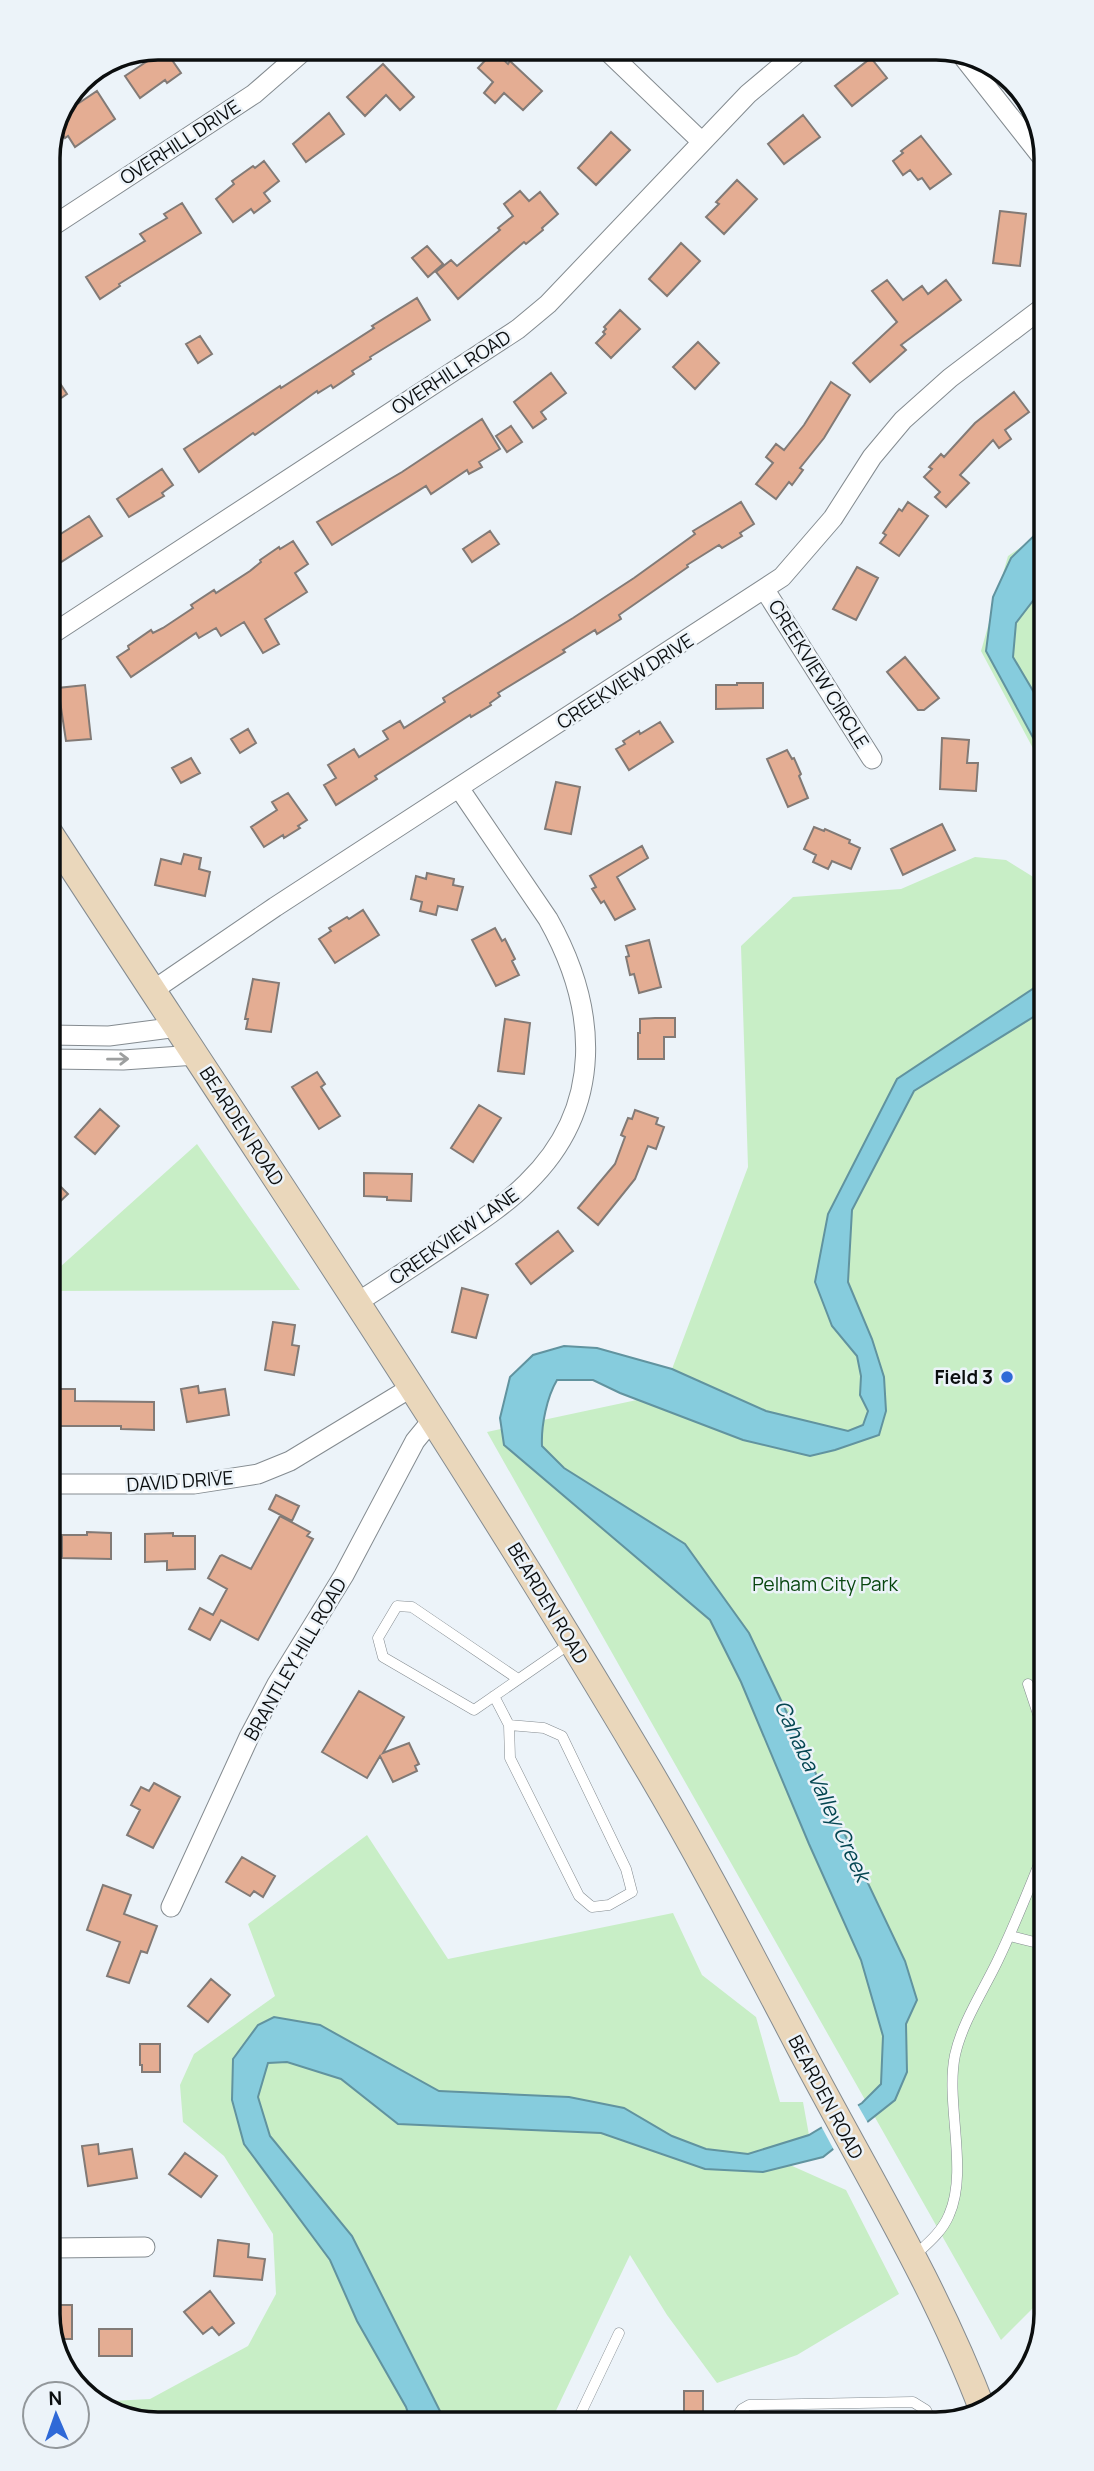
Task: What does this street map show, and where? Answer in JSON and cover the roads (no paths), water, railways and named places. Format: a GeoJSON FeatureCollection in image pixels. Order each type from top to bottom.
{"type":"FeatureCollection","features":[{"type":"Feature","properties":{"kind":"street","name":"OVERHILL DRIVE"},"geometry":{"type":"LineString","coordinates":[[60,221],[254,94],[293,60]]}},
{"type":"Feature","properties":{"kind":"street"},"geometry":{"type":"LineString","coordinates":[[617,60],[702,142]]}},
{"type":"Feature","properties":{"kind":"street","name":"OVERHILL ROAD"},"geometry":{"type":"LineString","coordinates":[[60,629],[518,329],[548,304],[748,94],[789,60]]}},
{"type":"Feature","properties":{"kind":"street"},"geometry":{"type":"LineString","coordinates":[[970,66],[1034,147]]}},
{"type":"Feature","properties":{"kind":"street","name":"CREEKVIEW DRIVE"},"geometry":{"type":"LineString","coordinates":[[152,990],[275,907],[782,578],[833,518],[872,457],[903,420],[950,378],[1034,314]]}},
{"type":"Feature","properties":{"kind":"street","name":"CREEKVIEW CIRCLE"},"geometry":{"type":"LineString","coordinates":[[765,590],[872,758]]}},
{"type":"Feature","properties":{"kind":"street","name":"CREEKVIEW LANE"},"geometry":{"type":"LineString","coordinates":[[358,1302],[493,1212],[528,1182],[555,1150],[569,1124],[582,1085],[585,1017],[560,941],[548,919],[459,788]]}},
{"type":"Feature","properties":{"kind":"street","name":"BEARDEN ROAD"},"geometry":{"type":"LineString","coordinates":[[60,849],[433,1419],[643,1760],[913,2257],[967,2368],[980,2401]]}},
{"type":"Feature","properties":{"kind":"street"},"geometry":{"type":"LineString","coordinates":[[60,1035],[109,1037],[178,1027]]}},
{"type":"Feature","properties":{"kind":"street"},"geometry":{"type":"LineString","coordinates":[[60,1059],[123,1060],[196,1055]]}},
{"type":"Feature","properties":{"kind":"street","name":"DAVID DRIVE"},"geometry":{"type":"LineString","coordinates":[[60,1484],[194,1484],[258,1474],[290,1461],[412,1387]]}},
{"type":"Feature","properties":{"kind":"street","name":"BRANTLEY HILL ROAD"},"geometry":{"type":"LineString","coordinates":[[171,1907],[249,1737],[277,1684],[344,1575],[415,1441],[433,1419]]}},
{"type":"Feature","properties":{"kind":"street"},"geometry":{"type":"LineString","coordinates":[[60,2248],[145,2247]]}},
{"type":"Feature","properties":{"kind":"lane"},"geometry":{"type":"LineString","coordinates":[[518,1679],[412,1607],[397,1606],[378,1639],[383,1657],[474,1710],[572,1643]]}},
{"type":"Feature","properties":{"kind":"lane"},"geometry":{"type":"LineString","coordinates":[[1028,1684],[1034,1702]]}},
{"type":"Feature","properties":{"kind":"lane"},"geometry":{"type":"LineString","coordinates":[[494,1696],[509,1725],[510,1758],[579,1896],[592,1907],[609,1905],[632,1892],[626,1869],[562,1736],[544,1728],[509,1725]]}},
{"type":"Feature","properties":{"kind":"lane"},"geometry":{"type":"LineString","coordinates":[[913,2257],[932,2239],[950,2215],[956,2176],[953,2075],[955,2054],[1010,1936],[1034,1876]]}},
{"type":"Feature","properties":{"kind":"lane"},"geometry":{"type":"LineString","coordinates":[[1010,1936],[1034,1942]]}},
{"type":"Feature","properties":{"kind":"lane"},"geometry":{"type":"LineString","coordinates":[[582,2412],[619,2333]]}},
{"type":"Feature","properties":{"kind":"lane"},"geometry":{"type":"LineString","coordinates":[[740,2412],[749,2405],[913,2402],[927,2412]]}},
{"type":"Feature","properties":{"kind":"water"},"geometry":{"type":"Polygon","coordinates":[[[1034,536],[1034,599],[1016,623],[1013,657],[1034,692],[1034,739],[986,651],[993,597],[1011,558],[1034,536]]]}},
{"type":"Feature","properties":{"kind":"water","name":"Cahaba Valley Creek"},"geometry":{"type":"Polygon","coordinates":[[[1034,988],[1034,1017],[914,1091],[852,1210],[848,1282],[872,1339],[884,1377],[886,1411],[879,1435],[810,1456],[743,1440],[593,1380],[557,1380],[544,1420],[542,1446],[564,1468],[685,1544],[749,1633],[905,1961],[917,2000],[906,2024],[907,2072],[895,2100],[823,2157],[763,2172],[705,2169],[601,2133],[398,2124],[341,2079],[287,2062],[268,2063],[258,2097],[270,2136],[352,2236],[440,2411],[407,2411],[357,2321],[330,2260],[244,2144],[232,2100],[233,2059],[258,2025],[274,2017],[320,2025],[439,2091],[569,2097],[624,2108],[672,2136],[706,2149],[748,2154],[809,2135],[862,2103],[881,2084],[883,2036],[861,1960],[741,1682],[710,1620],[504,1445],[500,1418],[510,1377],[533,1355],[564,1346],[597,1348],[672,1369],[766,1411],[848,1431],[863,1425],[868,1411],[860,1395],[861,1376],[857,1356],[832,1326],[815,1282],[828,1214],[897,1079],[1034,988]]]}},
{"type":"Feature","properties":{"kind":"place","name":"Field 3"},"geometry":{"type":"Point","coordinates":[1007,1377]}},
{"type":"Feature","properties":{"kind":"park label","name":"Pelham City Park"},"geometry":{"type":"Point","coordinates":[825,1584]}}]}
